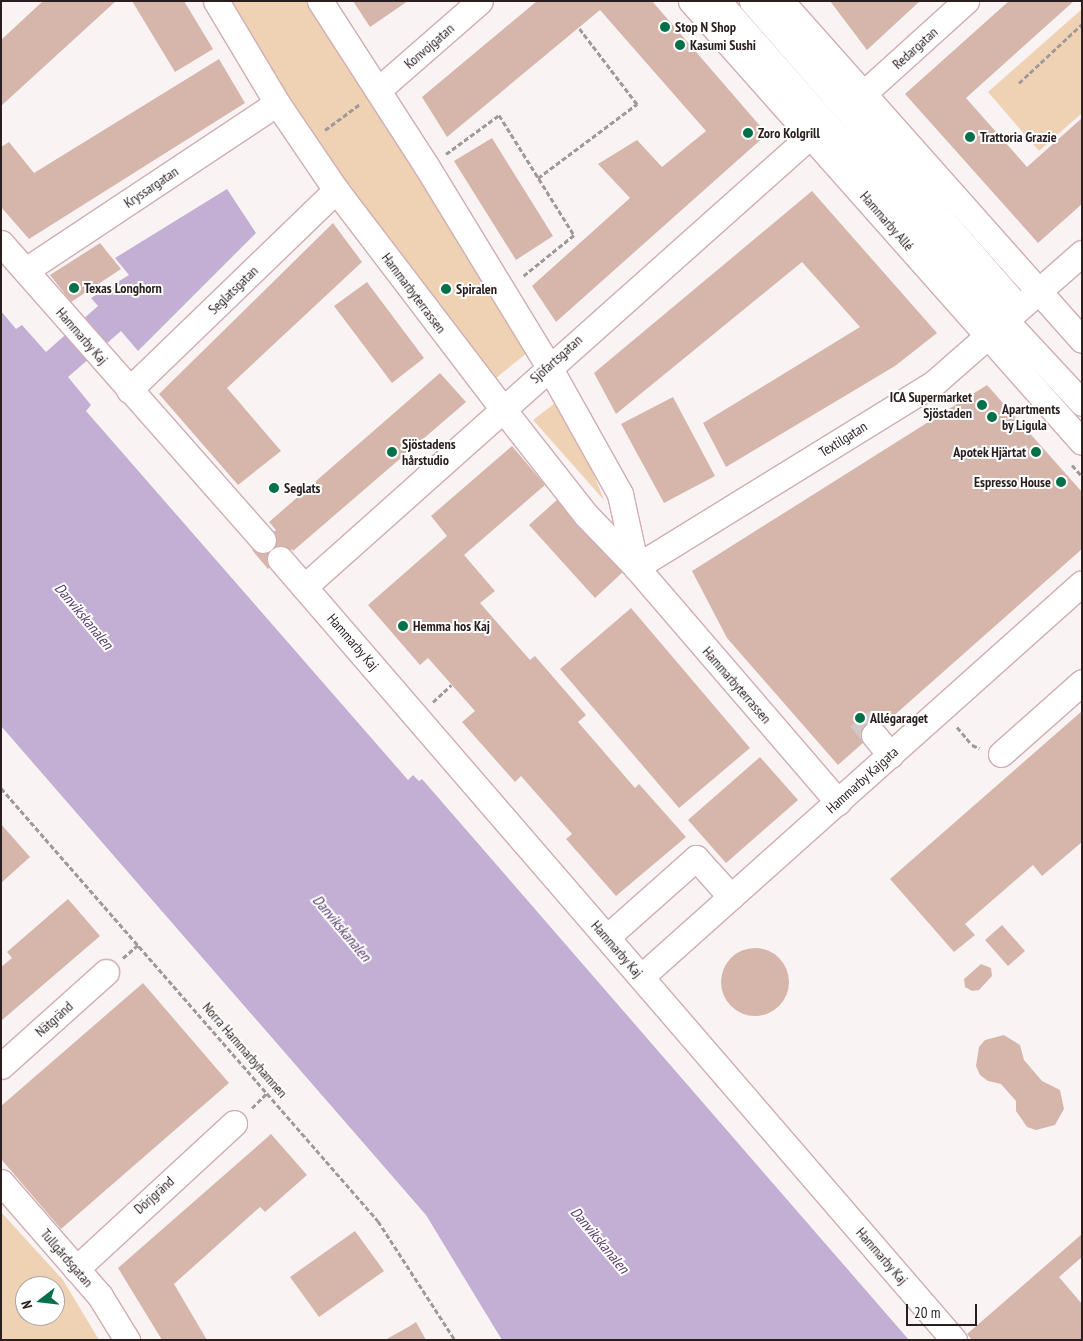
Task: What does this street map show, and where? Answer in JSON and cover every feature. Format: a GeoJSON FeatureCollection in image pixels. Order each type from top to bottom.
{"type":"FeatureCollection","features":[{"type":"Feature","properties":{"kind":"street","name":"Hammarbyterrassen"},"geometry":{"type":"LineString","coordinates":[[216,1],[277,103],[336,190],[502,408],[586,515],[636,567],[838,802]]}},
{"type":"Feature","properties":{"kind":"street","name":"Hammarbyterrassen"},"geometry":{"type":"LineString","coordinates":[[320,1],[427,167],[548,365],[620,494],[636,567]]}},
{"type":"Feature","properties":{"kind":"street","name":"Konvojgatan"},"geometry":{"type":"LineString","coordinates":[[378,90],[480,1]]}},
{"type":"Feature","properties":{"kind":"street","name":"Hammarby Allé"},"geometry":{"type":"LineString","coordinates":[[691,1],[1082,442]]}},
{"type":"Feature","properties":{"kind":"street"},"geometry":{"type":"LineString","coordinates":[[718,1],[876,180],[1082,380]]}},
{"type":"Feature","properties":{"kind":"street"},"geometry":{"type":"LineString","coordinates":[[752,1],[1013,313],[1082,403]]}},
{"type":"Feature","properties":{"kind":"street"},"geometry":{"type":"LineString","coordinates":[[781,1],[1082,340]]}},
{"type":"Feature","properties":{"kind":"street","name":"Redargatan"},"geometry":{"type":"LineString","coordinates":[[863,94],[966,1]]}},
{"type":"Feature","properties":{"kind":"street","name":"Kryssargatan"},"geometry":{"type":"LineString","coordinates":[[26,270],[277,103]]}},
{"type":"Feature","properties":{"kind":"street","name":"Sjöfartsgatan"},"geometry":{"type":"LineString","coordinates":[[304,586],[548,365],[811,135]]}},
{"type":"Feature","properties":{"kind":"street","name":"Seglatsgatan"},"geometry":{"type":"LineString","coordinates":[[130,390],[336,190]]}},
{"type":"Feature","properties":{"kind":"street","name":"Hammarby Kaj"},"geometry":{"type":"LineString","coordinates":[[1,243],[263,540]]}},
{"type":"Feature","properties":{"kind":"street","name":"Textilgatan"},"geometry":{"type":"LineString","coordinates":[[636,567],[934,383],[987,334],[1082,253]]}},
{"type":"Feature","properties":{"kind":"street","name":"Hammarby Kaj"},"geometry":{"type":"LineString","coordinates":[[280,559],[954,1340]]}},
{"type":"Feature","properties":{"kind":"street","name":"Hammarby Kajgata"},"geometry":{"type":"LineString","coordinates":[[641,977],[1082,583]]}},
{"type":"Feature","properties":{"kind":"street"},"geometry":{"type":"LineString","coordinates":[[1001,754],[1082,682]]}},
{"type":"Feature","properties":{"kind":"street"},"geometry":{"type":"LineString","coordinates":[[874,735],[890,755]]}},
{"type":"Feature","properties":{"kind":"street"},"geometry":{"type":"LineString","coordinates":[[607,937],[696,858],[731,897]]}},
{"type":"Feature","properties":{"kind":"street","name":"Nätgränd"},"geometry":{"type":"LineString","coordinates":[[1,1066],[106,972]]}},
{"type":"Feature","properties":{"kind":"street","name":"Dörjgränd"},"geometry":{"type":"LineString","coordinates":[[76,1269],[234,1123]]}},
{"type":"Feature","properties":{"kind":"street","name":"Tullgårdsgatan"},"geometry":{"type":"LineString","coordinates":[[1,1182],[100,1296],[127,1340]]}},
{"type":"Feature","properties":{"kind":"path"},"geometry":{"type":"LineString","coordinates":[[1019,83],[1082,24]]}},
{"type":"Feature","properties":{"kind":"path"},"geometry":{"type":"LineString","coordinates":[[538,178],[637,104],[579,28]]}},
{"type":"Feature","properties":{"kind":"path"},"geometry":{"type":"LineString","coordinates":[[306,144],[378,90]]}},
{"type":"Feature","properties":{"kind":"path"},"geometry":{"type":"LineString","coordinates":[[427,167],[499,115],[574,235],[503,292]]}},
{"type":"Feature","properties":{"kind":"path"},"geometry":{"type":"LineString","coordinates":[[958,729],[972,745]]}},
{"type":"Feature","properties":{"kind":"path","name":"Norra Hammarbyhamnen"},"geometry":{"type":"LineString","coordinates":[[1,788],[378,1221],[455,1340]]}},
{"type":"Feature","properties":{"kind":"shaded area"},"geometry":{"type":"Polygon","coordinates":[[[229,1],[308,1],[528,352],[496,378],[334,171],[270,73],[229,1]]]}},
{"type":"Feature","properties":{"kind":"shaded area"},"geometry":{"type":"Polygon","coordinates":[[[1082,9],[1082,113],[1039,151],[988,92],[1082,9]]]}},
{"type":"Feature","properties":{"kind":"shaded area"},"geometry":{"type":"Polygon","coordinates":[[[563,397],[604,500],[533,420],[563,397]]]}},
{"type":"Feature","properties":{"kind":"shaded area"},"geometry":{"type":"Polygon","coordinates":[[[1,1212],[59,1276],[15,1276],[15,1326],[65,1326],[65,1283],[99,1340],[1,1340],[1,1212]]]}},
{"type":"Feature","properties":{"kind":"water","name":"Danvikskanalen"},"geometry":{"type":"Polygon","coordinates":[[[227,189],[256,233],[138,351],[121,331],[68,377],[91,405],[86,411],[408,780],[413,775],[419,781],[422,779],[909,1340],[502,1340],[426,1215],[1,726],[1,311],[16,329],[22,325],[46,352],[98,306],[91,298],[129,275],[115,258],[227,189]]]}},
{"type":"Feature","properties":{"kind":"building"},"geometry":{"type":"Polygon","coordinates":[[[43,1],[116,1],[1,106],[1,40],[43,1]]]}},
{"type":"Feature","properties":{"kind":"building"},"geometry":{"type":"Polygon","coordinates":[[[132,1],[184,1],[213,49],[175,72],[132,1]]]}},
{"type":"Feature","properties":{"kind":"building"},"geometry":{"type":"Polygon","coordinates":[[[353,1],[408,1],[370,27],[353,1]]]}},
{"type":"Feature","properties":{"kind":"building"},"geometry":{"type":"Polygon","coordinates":[[[537,1],[652,1],[767,134],[556,322],[532,286],[630,198],[598,164],[637,140],[662,167],[706,131],[600,10],[447,137],[422,97],[537,1]]]}},
{"type":"Feature","properties":{"kind":"building"},"geometry":{"type":"Polygon","coordinates":[[[830,1],[920,1],[867,50],[830,1]]]}},
{"type":"Feature","properties":{"kind":"building"},"geometry":{"type":"Polygon","coordinates":[[[1009,1],[1074,1],[966,98],[1027,167],[1082,118],[1082,204],[1038,243],[905,94],[1009,1]]]}},
{"type":"Feature","properties":{"kind":"building"},"geometry":{"type":"Polygon","coordinates":[[[219,59],[245,103],[29,239],[1,207],[1,147],[9,142],[34,173],[219,59]]]}},
{"type":"Feature","properties":{"kind":"building"},"geometry":{"type":"Polygon","coordinates":[[[492,138],[553,236],[516,260],[454,161],[492,138]]]}},
{"type":"Feature","properties":{"kind":"building"},"geometry":{"type":"Polygon","coordinates":[[[812,191],[937,333],[895,366],[726,467],[703,423],[860,327],[802,262],[616,414],[594,373],[812,191]]]}},
{"type":"Feature","properties":{"kind":"building"},"geometry":{"type":"Polygon","coordinates":[[[333,223],[362,262],[227,388],[281,451],[238,485],[159,394],[333,223]]]}},
{"type":"Feature","properties":{"kind":"building"},"geometry":{"type":"Polygon","coordinates":[[[100,243],[121,269],[71,302],[50,275],[100,243]]]}},
{"type":"Feature","properties":{"kind":"building"},"geometry":{"type":"Polygon","coordinates":[[[367,282],[424,358],[392,383],[334,306],[367,282]]]}},
{"type":"Feature","properties":{"kind":"building"},"geometry":{"type":"Polygon","coordinates":[[[440,373],[466,402],[293,551],[292,549],[268,569],[252,550],[276,530],[269,522],[440,373]]]}},
{"type":"Feature","properties":{"kind":"building"},"geometry":{"type":"Polygon","coordinates":[[[987,385],[1082,492],[1082,549],[838,765],[727,638],[692,571],[987,385]]]}},
{"type":"Feature","properties":{"kind":"building"},"geometry":{"type":"Polygon","coordinates":[[[673,397],[715,476],[664,503],[621,424],[673,397]]]}},
{"type":"Feature","properties":{"kind":"building"},"geometry":{"type":"Polygon","coordinates":[[[512,446],[545,485],[464,555],[495,591],[480,603],[530,660],[535,656],[586,715],[578,722],[635,788],[639,784],[686,837],[616,896],[566,839],[572,834],[521,776],[515,782],[462,722],[475,711],[428,658],[420,665],[368,605],[447,536],[431,516],[512,446]]]}},
{"type":"Feature","properties":{"kind":"building"},"geometry":{"type":"Polygon","coordinates":[[[558,499],[624,571],[595,598],[529,525],[558,499]]]}},
{"type":"Feature","properties":{"kind":"building"},"geometry":{"type":"Polygon","coordinates":[[[631,608],[750,748],[679,808],[560,669],[631,608]]]}},
{"type":"Feature","properties":{"kind":"building"},"geometry":{"type":"Polygon","coordinates":[[[1082,711],[1082,842],[1042,876],[1033,865],[965,924],[975,935],[954,952],[890,879],[1082,711]]]}},
{"type":"Feature","properties":{"kind":"building"},"geometry":{"type":"Polygon","coordinates":[[[760,757],[798,800],[726,863],[688,820],[760,757]]]}},
{"type":"Feature","properties":{"kind":"building"},"geometry":{"type":"Polygon","coordinates":[[[1,824],[30,857],[1,883],[1,824]]]}},
{"type":"Feature","properties":{"kind":"building"},"geometry":{"type":"Polygon","coordinates":[[[68,899],[100,936],[1,1021],[1,967],[12,958],[7,952],[68,899]]]}},
{"type":"Feature","properties":{"kind":"building"},"geometry":{"type":"Polygon","coordinates":[[[1002,925],[1025,951],[1008,966],[985,940],[1002,925]]]}},
{"type":"Feature","properties":{"kind":"building"},"geometry":{"type":"Polygon","coordinates":[[[748,948],[762,948],[774,953],[784,963],[789,975],[789,989],[784,1001],[774,1011],[762,1016],[748,1016],[736,1011],[726,1001],[721,989],[721,975],[726,963],[736,953],[748,948]]]}},
{"type":"Feature","properties":{"kind":"building"},"geometry":{"type":"Polygon","coordinates":[[[981,964],[991,968],[992,976],[979,990],[972,991],[965,987],[964,979],[981,964]]]}},
{"type":"Feature","properties":{"kind":"building"},"geometry":{"type":"Polygon","coordinates":[[[143,983],[229,1083],[61,1229],[1,1159],[1,1106],[143,983]]]}},
{"type":"Feature","properties":{"kind":"building"},"geometry":{"type":"Polygon","coordinates":[[[1004,1035],[1020,1045],[1024,1060],[1042,1081],[1060,1090],[1064,1109],[1055,1125],[1036,1130],[1027,1127],[1016,1111],[1016,1101],[1001,1084],[988,1081],[980,1075],[976,1066],[979,1047],[985,1040],[1004,1035]]]}},
{"type":"Feature","properties":{"kind":"building"},"geometry":{"type":"Polygon","coordinates":[[[271,1134],[307,1175],[265,1212],[260,1207],[174,1284],[207,1340],[162,1340],[118,1268],[271,1134]]]}},
{"type":"Feature","properties":{"kind":"building"},"geometry":{"type":"Polygon","coordinates":[[[355,1231],[384,1271],[319,1317],[290,1277],[355,1231]]]}},
{"type":"Feature","properties":{"kind":"building"},"geometry":{"type":"Polygon","coordinates":[[[1082,1234],[1082,1257],[1059,1277],[1082,1304],[1082,1340],[972,1340],[967,1334],[1082,1234]]]}},
{"type":"Feature","properties":{"kind":"building"},"geometry":{"type":"Polygon","coordinates":[[[416,1322],[426,1340],[385,1340],[410,1326],[416,1322]]]}},
{"type":"Feature","properties":{"kind":"tunnel"},"geometry":{"type":"LineString","coordinates":[[860,718],[874,735]]}},
{"type":"Feature","properties":{"kind":"place","name":"Stop N Shop"},"geometry":{"type":"Point","coordinates":[665,27]}},
{"type":"Feature","properties":{"kind":"place","name":"Kasumi Sushi"},"geometry":{"type":"Point","coordinates":[680,45]}},
{"type":"Feature","properties":{"kind":"place","name":"Zoro Kolgrill"},"geometry":{"type":"Point","coordinates":[748,133]}},
{"type":"Feature","properties":{"kind":"place","name":"Trattoria Grazie"},"geometry":{"type":"Point","coordinates":[970,137]}},
{"type":"Feature","properties":{"kind":"place","name":"Texas Longhorn"},"geometry":{"type":"Point","coordinates":[74,288]}},
{"type":"Feature","properties":{"kind":"place","name":"Spiralen"},"geometry":{"type":"Point","coordinates":[446,289]}},
{"type":"Feature","properties":{"kind":"place","name":"ICA Supermarket Sjöstaden"},"geometry":{"type":"Point","coordinates":[982,405]}},
{"type":"Feature","properties":{"kind":"place","name":"Apartments by Ligula"},"geometry":{"type":"Point","coordinates":[992,417]}},
{"type":"Feature","properties":{"kind":"place","name":"Sjöstadens hårstudio"},"geometry":{"type":"Point","coordinates":[392,452]}},
{"type":"Feature","properties":{"kind":"place","name":"Apotek Hjärtat"},"geometry":{"type":"Point","coordinates":[1036,452]}},
{"type":"Feature","properties":{"kind":"place","name":"Espresso House"},"geometry":{"type":"Point","coordinates":[1061,482]}},
{"type":"Feature","properties":{"kind":"place","name":"Seglats"},"geometry":{"type":"Point","coordinates":[274,488]}},
{"type":"Feature","properties":{"kind":"place","name":"Hemma hos Kaj"},"geometry":{"type":"Point","coordinates":[403,626]}},
{"type":"Feature","properties":{"kind":"place","name":"Allégaraget"},"geometry":{"type":"Point","coordinates":[860,718]}}]}
